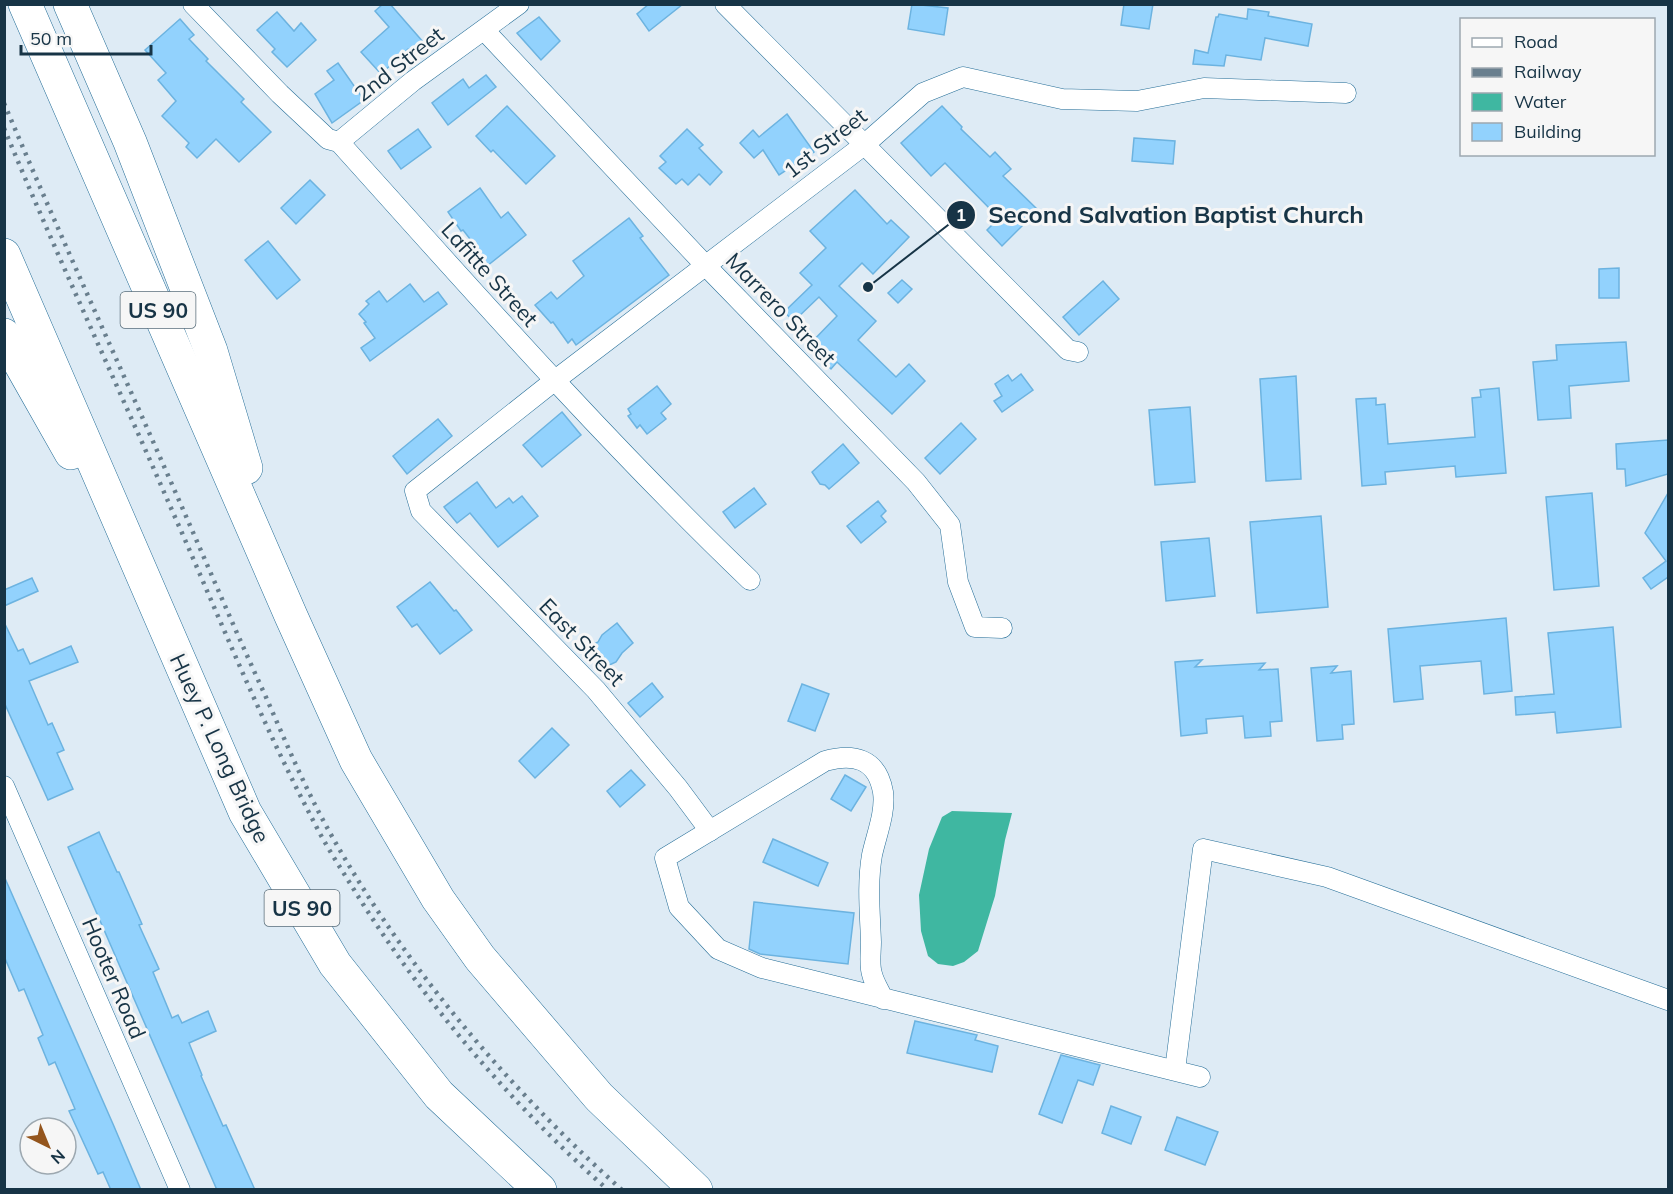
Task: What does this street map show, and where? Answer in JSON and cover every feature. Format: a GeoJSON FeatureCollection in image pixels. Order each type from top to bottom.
{"type":"FeatureCollection","features":[{"type":"Feature","properties":{"kind":"highway","name":"US 90"},"geometry":{"type":"LineString","coordinates":[[25,4],[356,760],[438,899],[480,958],[599,1097],[696,1190]]}},
{"type":"Feature","properties":{"kind":"highway"},"geometry":{"type":"LineString","coordinates":[[70,4],[130,142],[211,351],[291,616]]}},
{"type":"Feature","properties":{"kind":"highway","name":"US 90"},"geometry":{"type":"LineString","coordinates":[[4,255],[141,574]]}},
{"type":"Feature","properties":{"kind":"highway"},"geometry":{"type":"LineString","coordinates":[[4,336],[141,574]]}},
{"type":"Feature","properties":{"kind":"highway","name":"Huey P. Long Bridge"},"geometry":{"type":"LineString","coordinates":[[141,574],[245,812],[335,964],[439,1095],[540,1190]]}},
{"type":"Feature","properties":{"kind":"street","name":"Lafitte Street"},"geometry":{"type":"LineString","coordinates":[[194,4],[328,139],[339,142],[554,381],[670,503],[750,580]]}},
{"type":"Feature","properties":{"kind":"street","name":"2nd Street"},"geometry":{"type":"LineString","coordinates":[[339,142],[413,81],[519,4]]}},
{"type":"Feature","properties":{"kind":"street"},"geometry":{"type":"LineString","coordinates":[[725,4],[1068,350],[1078,352]]}},
{"type":"Feature","properties":{"kind":"street","name":"Marrero Street"},"geometry":{"type":"LineString","coordinates":[[483,30],[706,266],[916,482],[950,525],[958,582],[975,627],[1002,628]]}},
{"type":"Feature","properties":{"kind":"street","name":"1st Street"},"geometry":{"type":"LineString","coordinates":[[415,491],[554,381],[864,145],[923,93],[963,77],[1062,99],[1137,101],[1204,88],[1346,93]]}},
{"type":"Feature","properties":{"kind":"street","name":"East Street"},"geometry":{"type":"LineString","coordinates":[[415,491],[421,511],[596,690],[678,788],[710,831]]}},
{"type":"Feature","properties":{"kind":"street"},"geometry":{"type":"LineString","coordinates":[[883,999],[872,973],[869,893],[883,791],[878,777],[868,764],[856,758],[841,757],[825,761],[665,858],[679,907],[718,948],[762,968],[883,999],[1200,1077]]}},
{"type":"Feature","properties":{"kind":"street","name":"Hooter Road"},"geometry":{"type":"LineString","coordinates":[[4,786],[180,1190]]}},
{"type":"Feature","properties":{"kind":"street"},"geometry":{"type":"LineString","coordinates":[[1175,1070],[1203,849],[1327,877],[1668,1000]]}},
{"type":"Feature","properties":{"kind":"water"},"geometry":{"type":"Polygon","coordinates":[[[952,811],[1012,813],[995,896],[978,951],[964,962],[953,966],[938,964],[928,956],[921,931],[919,895],[929,849],[942,817],[952,811]]]}},
{"type":"Feature","properties":{"kind":"building"},"geometry":{"type":"Polygon","coordinates":[[[383,4],[390,4],[424,43],[412,54],[408,49],[381,74],[361,52],[389,27],[375,11],[383,4]]]}},
{"type":"Feature","properties":{"kind":"building"},"geometry":{"type":"Polygon","coordinates":[[[649,4],[683,4],[649,31],[637,14],[649,4]]]}},
{"type":"Feature","properties":{"kind":"building"},"geometry":{"type":"Polygon","coordinates":[[[912,4],[948,8],[944,35],[908,29],[912,4]]]}},
{"type":"Feature","properties":{"kind":"building"},"geometry":{"type":"Polygon","coordinates":[[[1124,4],[1153,4],[1149,29],[1121,25],[1124,4]]]}},
{"type":"Feature","properties":{"kind":"building"},"geometry":{"type":"Polygon","coordinates":[[[1248,9],[1269,12],[1268,16],[1312,24],[1308,46],[1265,38],[1261,60],[1226,55],[1224,66],[1193,64],[1195,50],[1208,53],[1216,17],[1219,14],[1247,19],[1248,9]]]}},
{"type":"Feature","properties":{"kind":"building"},"geometry":{"type":"Polygon","coordinates":[[[277,12],[294,31],[301,23],[316,40],[287,67],[272,52],[275,49],[257,30],[277,12]]]}},
{"type":"Feature","properties":{"kind":"building"},"geometry":{"type":"Polygon","coordinates":[[[539,17],[560,41],[541,60],[517,33],[539,17]]]}},
{"type":"Feature","properties":{"kind":"building"},"geometry":{"type":"Polygon","coordinates":[[[180,19],[194,35],[189,39],[208,59],[206,61],[244,99],[241,102],[271,132],[239,162],[216,139],[197,158],[186,147],[189,143],[162,116],[176,101],[158,80],[166,73],[145,50],[180,19]]]}},
{"type":"Feature","properties":{"kind":"building"},"geometry":{"type":"Polygon","coordinates":[[[338,63],[364,100],[332,123],[315,94],[334,80],[327,71],[338,63]]]}},
{"type":"Feature","properties":{"kind":"building"},"geometry":{"type":"Polygon","coordinates":[[[486,75],[496,87],[448,125],[432,103],[463,79],[469,88],[486,75]]]}},
{"type":"Feature","properties":{"kind":"building"},"geometry":{"type":"Polygon","coordinates":[[[507,106],[555,156],[526,184],[476,136],[507,106]]]}},
{"type":"Feature","properties":{"kind":"building"},"geometry":{"type":"Polygon","coordinates":[[[942,106],[962,127],[961,129],[990,157],[995,152],[1011,169],[1003,176],[1038,210],[1002,246],[987,230],[996,221],[989,214],[992,211],[945,163],[931,176],[901,143],[942,106]]]}},
{"type":"Feature","properties":{"kind":"building"},"geometry":{"type":"Polygon","coordinates":[[[787,114],[814,152],[779,175],[763,150],[754,158],[740,143],[753,130],[759,137],[787,114]]]}},
{"type":"Feature","properties":{"kind":"building"},"geometry":{"type":"Polygon","coordinates":[[[418,129],[431,147],[401,169],[388,151],[418,129]]]}},
{"type":"Feature","properties":{"kind":"building"},"geometry":{"type":"Polygon","coordinates":[[[687,129],[703,145],[699,148],[722,172],[710,185],[699,174],[688,185],[682,179],[676,184],[659,168],[666,162],[660,156],[687,129]]]}},
{"type":"Feature","properties":{"kind":"building"},"geometry":{"type":"Polygon","coordinates":[[[1134,138],[1175,141],[1173,164],[1132,161],[1134,138]]]}},
{"type":"Feature","properties":{"kind":"building"},"geometry":{"type":"Polygon","coordinates":[[[310,180],[325,195],[296,224],[281,208],[310,180]]]}},
{"type":"Feature","properties":{"kind":"building"},"geometry":{"type":"Polygon","coordinates":[[[480,188],[501,218],[508,212],[526,235],[487,266],[478,255],[481,253],[448,212],[480,188]]]}},
{"type":"Feature","properties":{"kind":"building"},"geometry":{"type":"Polygon","coordinates":[[[855,190],[887,224],[891,220],[909,237],[873,274],[862,263],[839,286],[876,321],[858,340],[896,377],[909,364],[925,381],[892,414],[837,362],[831,369],[808,346],[837,316],[819,297],[794,321],[784,312],[812,285],[800,273],[826,248],[810,231],[855,190]]]}},
{"type":"Feature","properties":{"kind":"building"},"geometry":{"type":"Polygon","coordinates":[[[629,218],[643,236],[640,238],[669,275],[576,345],[572,339],[568,343],[553,322],[551,323],[535,305],[551,292],[557,299],[584,276],[573,261],[629,218]]]}},
{"type":"Feature","properties":{"kind":"building"},"geometry":{"type":"Polygon","coordinates":[[[268,241],[300,280],[277,299],[245,260],[268,241]]]}},
{"type":"Feature","properties":{"kind":"building"},"geometry":{"type":"Polygon","coordinates":[[[1619,268],[1619,298],[1599,298],[1599,269],[1619,268]]]}},
{"type":"Feature","properties":{"kind":"building"},"geometry":{"type":"Polygon","coordinates":[[[902,280],[912,289],[898,303],[888,293],[902,280]]]}},
{"type":"Feature","properties":{"kind":"building"},"geometry":{"type":"Polygon","coordinates":[[[1103,281],[1119,299],[1079,335],[1063,317],[1103,281]]]}},
{"type":"Feature","properties":{"kind":"building"},"geometry":{"type":"Polygon","coordinates":[[[410,284],[424,302],[438,292],[447,304],[370,361],[361,348],[375,338],[359,314],[369,304],[366,301],[379,291],[387,302],[410,284]]]}},
{"type":"Feature","properties":{"kind":"building"},"geometry":{"type":"Polygon","coordinates":[[[1626,342],[1629,381],[1569,386],[1571,418],[1538,420],[1533,362],[1557,360],[1556,345],[1626,342]]]}},
{"type":"Feature","properties":{"kind":"building"},"geometry":{"type":"Polygon","coordinates":[[[1021,374],[1033,390],[1002,412],[994,401],[1002,396],[995,384],[1008,375],[1012,381],[1021,374]]]}},
{"type":"Feature","properties":{"kind":"building"},"geometry":{"type":"Polygon","coordinates":[[[1296,376],[1301,479],[1266,481],[1260,379],[1296,376]]]}},
{"type":"Feature","properties":{"kind":"building"},"geometry":{"type":"Polygon","coordinates":[[[657,386],[671,404],[661,413],[666,419],[647,434],[640,425],[637,428],[628,416],[631,414],[628,409],[657,386]]]}},
{"type":"Feature","properties":{"kind":"building"},"geometry":{"type":"Polygon","coordinates":[[[1499,388],[1506,473],[1456,477],[1455,466],[1385,472],[1386,484],[1362,486],[1356,399],[1376,398],[1376,405],[1385,404],[1388,444],[1475,437],[1472,398],[1481,397],[1480,390],[1499,388]]]}},
{"type":"Feature","properties":{"kind":"building"},"geometry":{"type":"Polygon","coordinates":[[[1190,407],[1195,482],[1155,485],[1149,410],[1190,407]]]}},
{"type":"Feature","properties":{"kind":"building"},"geometry":{"type":"Polygon","coordinates":[[[562,412],[581,435],[542,467],[523,445],[562,412]]]}},
{"type":"Feature","properties":{"kind":"building"},"geometry":{"type":"Polygon","coordinates":[[[438,419],[452,436],[407,474],[393,456],[438,419]]]}},
{"type":"Feature","properties":{"kind":"building"},"geometry":{"type":"Polygon","coordinates":[[[961,423],[976,439],[940,474],[925,458],[961,423]]]}},
{"type":"Feature","properties":{"kind":"building"},"geometry":{"type":"Polygon","coordinates":[[[1668,440],[1668,474],[1626,486],[1625,469],[1617,469],[1616,444],[1668,440]]]}},
{"type":"Feature","properties":{"kind":"building"},"geometry":{"type":"Polygon","coordinates":[[[843,444],[859,463],[829,489],[820,484],[812,472],[843,444]]]}},
{"type":"Feature","properties":{"kind":"building"},"geometry":{"type":"Polygon","coordinates":[[[477,482],[496,508],[509,498],[513,503],[522,496],[538,516],[498,547],[470,513],[457,523],[444,507],[477,482]]]}},
{"type":"Feature","properties":{"kind":"building"},"geometry":{"type":"Polygon","coordinates":[[[754,488],[766,504],[735,528],[723,512],[754,488]]]}},
{"type":"Feature","properties":{"kind":"building"},"geometry":{"type":"Polygon","coordinates":[[[1592,493],[1599,586],[1554,590],[1546,497],[1592,493]]]}},
{"type":"Feature","properties":{"kind":"building"},"geometry":{"type":"Polygon","coordinates":[[[1668,493],[1668,577],[1651,589],[1643,578],[1666,561],[1645,533],[1668,493]]]}},
{"type":"Feature","properties":{"kind":"building"},"geometry":{"type":"Polygon","coordinates":[[[878,501],[886,511],[881,516],[886,522],[861,543],[847,526],[878,501]]]}},
{"type":"Feature","properties":{"kind":"building"},"geometry":{"type":"Polygon","coordinates":[[[1321,516],[1328,607],[1257,613],[1250,522],[1321,516]]]}},
{"type":"Feature","properties":{"kind":"building"},"geometry":{"type":"Polygon","coordinates":[[[1209,538],[1215,596],[1166,601],[1161,542],[1209,538]]]}},
{"type":"Feature","properties":{"kind":"building"},"geometry":{"type":"Polygon","coordinates":[[[32,578],[38,591],[4,606],[4,590],[32,578]]]}},
{"type":"Feature","properties":{"kind":"building"},"geometry":{"type":"Polygon","coordinates":[[[430,582],[472,630],[440,654],[417,624],[412,627],[397,607],[430,582]]]}},
{"type":"Feature","properties":{"kind":"building"},"geometry":{"type":"Polygon","coordinates":[[[1506,618],[1512,691],[1484,694],[1481,661],[1420,666],[1423,699],[1394,702],[1388,629],[1506,618]]]}},
{"type":"Feature","properties":{"kind":"building"},"geometry":{"type":"Polygon","coordinates":[[[4,622],[18,651],[23,649],[30,664],[71,646],[78,662],[29,681],[48,725],[52,723],[64,750],[57,753],[73,789],[48,800],[4,702],[4,622]]]}},
{"type":"Feature","properties":{"kind":"building"},"geometry":{"type":"Polygon","coordinates":[[[617,623],[633,643],[616,662],[605,667],[587,648],[598,642],[602,635],[617,623]]]}},
{"type":"Feature","properties":{"kind":"building"},"geometry":{"type":"Polygon","coordinates":[[[1613,627],[1621,727],[1557,733],[1555,712],[1516,715],[1515,697],[1554,694],[1548,633],[1613,627]]]}},
{"type":"Feature","properties":{"kind":"building"},"geometry":{"type":"Polygon","coordinates":[[[1202,660],[1195,667],[1265,663],[1259,670],[1278,669],[1282,721],[1270,722],[1271,736],[1245,738],[1243,716],[1206,719],[1207,733],[1181,736],[1175,662],[1202,660]]]}},
{"type":"Feature","properties":{"kind":"building"},"geometry":{"type":"Polygon","coordinates":[[[1337,666],[1331,673],[1351,671],[1354,724],[1342,725],[1343,739],[1317,741],[1311,668],[1337,666]]]}},
{"type":"Feature","properties":{"kind":"building"},"geometry":{"type":"Polygon","coordinates":[[[652,683],[663,697],[640,717],[628,703],[652,683]]]}},
{"type":"Feature","properties":{"kind":"building"},"geometry":{"type":"Polygon","coordinates":[[[802,684],[829,694],[815,731],[788,721],[802,684]]]}},
{"type":"Feature","properties":{"kind":"building"},"geometry":{"type":"Polygon","coordinates":[[[552,728],[569,745],[535,778],[519,761],[552,728]]]}},
{"type":"Feature","properties":{"kind":"building"},"geometry":{"type":"Polygon","coordinates":[[[631,770],[645,785],[620,807],[607,791],[631,770]]]}},
{"type":"Feature","properties":{"kind":"building"},"geometry":{"type":"Polygon","coordinates":[[[845,775],[866,787],[851,811],[831,799],[845,775]]]}},
{"type":"Feature","properties":{"kind":"building"},"geometry":{"type":"Polygon","coordinates":[[[99,832],[142,924],[139,925],[159,969],[153,972],[172,1018],[178,1015],[182,1023],[208,1011],[216,1031],[189,1043],[223,1126],[226,1125],[255,1190],[217,1190],[68,847],[99,832]]]}},
{"type":"Feature","properties":{"kind":"building"},"geometry":{"type":"Polygon","coordinates":[[[773,839],[828,863],[818,886],[763,862],[773,839]]]}},
{"type":"Feature","properties":{"kind":"building"},"geometry":{"type":"Polygon","coordinates":[[[4,876],[141,1190],[111,1190],[103,1172],[98,1174],[78,1131],[78,1116],[71,1116],[69,1111],[75,1109],[55,1062],[49,1065],[38,1038],[43,1035],[24,989],[19,991],[4,956],[4,876]]]}},
{"type":"Feature","properties":{"kind":"building"},"geometry":{"type":"Polygon","coordinates":[[[754,902],[854,913],[848,964],[760,954],[749,949],[754,902]]]}},
{"type":"Feature","properties":{"kind":"building"},"geometry":{"type":"Polygon","coordinates":[[[915,1021],[977,1035],[975,1040],[998,1046],[992,1072],[907,1053],[915,1021]]]}},
{"type":"Feature","properties":{"kind":"building"},"geometry":{"type":"Polygon","coordinates":[[[1061,1055],[1100,1065],[1093,1085],[1078,1080],[1062,1123],[1039,1114],[1061,1055]]]}},
{"type":"Feature","properties":{"kind":"building"},"geometry":{"type":"Polygon","coordinates":[[[1111,1106],[1141,1117],[1131,1144],[1102,1133],[1111,1106]]]}},
{"type":"Feature","properties":{"kind":"building"},"geometry":{"type":"Polygon","coordinates":[[[1177,1117],[1218,1132],[1205,1165],[1165,1150],[1177,1117]]]}},
{"type":"Feature","properties":{"kind":"railway"},"geometry":{"type":"LineString","coordinates":[[4,103],[243,646],[324,822],[386,923],[457,1018],[536,1107],[622,1190]]}},
{"type":"Feature","properties":{"kind":"railway"},"geometry":{"type":"LineString","coordinates":[[4,128],[258,707],[324,842],[411,974],[471,1050],[537,1122],[608,1190]]}},
{"type":"Feature","properties":{"kind":"place","name":"Second Salvation Baptist Church"},"geometry":{"type":"Point","coordinates":[868,287]}}]}
